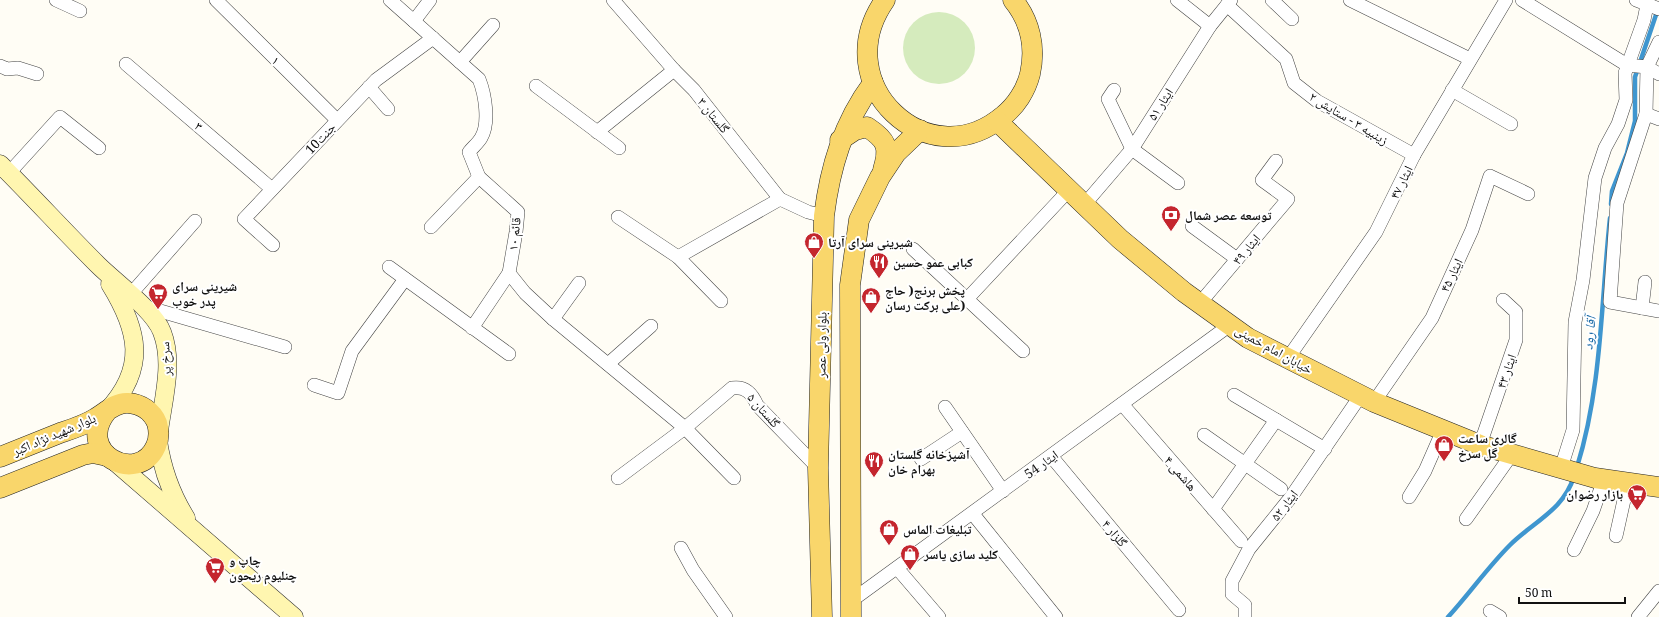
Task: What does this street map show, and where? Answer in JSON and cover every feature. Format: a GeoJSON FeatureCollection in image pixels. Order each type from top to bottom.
{"type":"FeatureCollection","features":[{"type":"Feature","properties":{"kind":"main road"},"geometry":{"type":"LineString","coordinates":[[1013,0],[1027,24]]}},
{"type":"Feature","properties":{"kind":"main road"},"geometry":{"type":"LineString","coordinates":[[881,2],[867,41],[867,64],[878,95],[901,120],[920,130],[943,136],[966,134],[980,130],[997,121],[1016,103],[1029,76],[1032,46],[1024,0]]}},
{"type":"Feature","properties":{"kind":"main road","name":"بلوار ولی عصر"},"geometry":{"type":"LineString","coordinates":[[822,617],[818,468],[824,216],[828,185],[840,140],[861,99],[873,83]]}},
{"type":"Feature","properties":{"kind":"main road","name":"خیابان امام خمینی"},"geometry":{"type":"LineString","coordinates":[[997,121],[1120,239],[1200,304],[1248,338],[1368,399],[1443,430],[1512,454],[1599,478]]}},
{"type":"Feature","properties":{"kind":"main road"},"geometry":{"type":"LineString","coordinates":[[840,140],[855,130],[867,127],[880,136],[886,146],[886,151],[880,177]]}},
{"type":"Feature","properties":{"kind":"main road"},"geometry":{"type":"LineString","coordinates":[[851,609],[850,285],[859,220],[880,177],[896,153],[920,130]]}},
{"type":"Feature","properties":{"kind":"main road","name":"سرخ پر"},"geometry":{"type":"LineString","coordinates":[[4,169],[98,265],[136,300],[158,323],[166,345],[166,382],[158,436],[164,469],[176,500],[200,536]]}},
{"type":"Feature","properties":{"kind":"main road","name":"سرخ پر"},"geometry":{"type":"LineString","coordinates":[[98,265],[121,302],[128,319],[135,348],[134,362],[128,384],[119,398],[107,411]]}},
{"type":"Feature","properties":{"kind":"main road"},"geometry":{"type":"LineString","coordinates":[[0,488],[83,455],[93,453],[122,464],[139,462],[148,457],[154,450],[158,436],[156,422],[144,407],[125,403],[115,405],[107,411],[98,425],[97,433],[102,450],[110,459]]}},
{"type":"Feature","properties":{"kind":"main road","name":"بلوار شهید نژاد اکبر"},"geometry":{"type":"LineString","coordinates":[[0,457],[88,422],[107,411]]}},
{"type":"Feature","properties":{"kind":"main road","name":"سرخ پر"},"geometry":{"type":"LineString","coordinates":[[110,459],[294,617]]}},
{"type":"Feature","properties":{"kind":"main road"},"geometry":{"type":"LineString","coordinates":[[1599,478],[1659,487]]}},
{"type":"Feature","properties":{"kind":"street"},"geometry":{"type":"LineString","coordinates":[[56,0],[80,11]]}},
{"type":"Feature","properties":{"kind":"street","name":"۱"},"geometry":{"type":"LineString","coordinates":[[216,0],[337,120]]}},
{"type":"Feature","properties":{"kind":"street","name":"قائم ۱۰"},"geometry":{"type":"LineString","coordinates":[[390,0],[480,79],[485,95],[485,119],[482,136],[469,152],[479,177],[518,212],[509,273]]}},
{"type":"Feature","properties":{"kind":"street"},"geometry":{"type":"LineString","coordinates":[[414,21],[430,0]]}},
{"type":"Feature","properties":{"kind":"street","name":"گلستان ۳"},"geometry":{"type":"LineString","coordinates":[[613,0],[674,70],[694,90],[780,199],[808,212],[824,216]]}},
{"type":"Feature","properties":{"kind":"street"},"geometry":{"type":"LineString","coordinates":[[1176,0],[1210,26]]}},
{"type":"Feature","properties":{"kind":"street"},"geometry":{"type":"LineString","coordinates":[[1272,0],[1292,20]]}},
{"type":"Feature","properties":{"kind":"street"},"geometry":{"type":"LineString","coordinates":[[1350,0],[1470,60]]}},
{"type":"Feature","properties":{"kind":"street","name":"ایثار ۴۷"},"geometry":{"type":"LineString","coordinates":[[1288,358],[1376,232],[1414,155],[1506,0]]}},
{"type":"Feature","properties":{"kind":"street"},"geometry":{"type":"LineString","coordinates":[[1522,0],[1627,65],[1647,68],[1659,74]]}},
{"type":"Feature","properties":{"kind":"street","name":"ایثار ۵۱"},"geometry":{"type":"LineString","coordinates":[[1084,204],[1132,148],[1210,26],[1229,3]]}},
{"type":"Feature","properties":{"kind":"street","name":"زینبیه ۳ - ستایش ۲"},"geometry":{"type":"LineString","coordinates":[[1229,3],[1286,59],[1294,83],[1317,101],[1414,155]]}},
{"type":"Feature","properties":{"kind":"street"},"geometry":{"type":"LineString","coordinates":[[1561,468],[1573,430],[1575,322],[1583,280],[1595,178],[1605,148],[1618,124],[1626,100],[1625,73],[1644,20],[1647,3]]}},
{"type":"Feature","properties":{"kind":"street"},"geometry":{"type":"LineString","coordinates":[[460,62],[493,25]]}},
{"type":"Feature","properties":{"kind":"street","name":"جنت10"},"geometry":{"type":"LineString","coordinates":[[273,245],[244,219],[369,87],[433,38]]}},
{"type":"Feature","properties":{"kind":"street"},"geometry":{"type":"LineString","coordinates":[[1659,42],[1647,68],[1646,114],[1617,203],[1610,302],[1659,311]]}},
{"type":"Feature","properties":{"kind":"street","name":"۳"},"geometry":{"type":"LineString","coordinates":[[126,64],[272,189]]}},
{"type":"Feature","properties":{"kind":"street"},"geometry":{"type":"LineString","coordinates":[[0,66],[7,69],[18,68],[37,74]]}},
{"type":"Feature","properties":{"kind":"street"},"geometry":{"type":"LineString","coordinates":[[597,132],[674,70]]}},
{"type":"Feature","properties":{"kind":"street"},"geometry":{"type":"LineString","coordinates":[[536,86],[620,148]]}},
{"type":"Feature","properties":{"kind":"street"},"geometry":{"type":"LineString","coordinates":[[369,87],[388,109]]}},
{"type":"Feature","properties":{"kind":"street"},"geometry":{"type":"LineString","coordinates":[[1114,90],[1108,99],[1132,148],[1178,183]]}},
{"type":"Feature","properties":{"kind":"street"},"geometry":{"type":"LineString","coordinates":[[1452,90],[1511,124]]}},
{"type":"Feature","properties":{"kind":"street"},"geometry":{"type":"LineString","coordinates":[[1646,114],[1659,119]]}},
{"type":"Feature","properties":{"kind":"street"},"geometry":{"type":"LineString","coordinates":[[4,169],[60,117],[99,148]]}},
{"type":"Feature","properties":{"kind":"street","name":"ایثار ۴۹"},"geometry":{"type":"LineString","coordinates":[[1200,304],[1288,199],[1262,180],[1276,161]]}},
{"type":"Feature","properties":{"kind":"street","name":"ایثار ۴۵"},"geometry":{"type":"LineString","coordinates":[[1368,399],[1432,318],[1472,230],[1490,176],[1528,194]]}},
{"type":"Feature","properties":{"kind":"street"},"geometry":{"type":"LineString","coordinates":[[431,227],[479,177]]}},
{"type":"Feature","properties":{"kind":"street"},"geometry":{"type":"LineString","coordinates":[[967,299],[1069,190]]}},
{"type":"Feature","properties":{"kind":"street"},"geometry":{"type":"LineString","coordinates":[[678,257],[780,199]]}},
{"type":"Feature","properties":{"kind":"street"},"geometry":{"type":"LineString","coordinates":[[618,217],[678,257],[721,300]]}},
{"type":"Feature","properties":{"kind":"street"},"geometry":{"type":"LineString","coordinates":[[195,221],[136,300],[285,347]]}},
{"type":"Feature","properties":{"kind":"street"},"geometry":{"type":"LineString","coordinates":[[1192,226],[1237,260]]}},
{"type":"Feature","properties":{"kind":"street"},"geometry":{"type":"LineString","coordinates":[[913,249],[1023,351]]}},
{"type":"Feature","properties":{"kind":"street"},"geometry":{"type":"LineString","coordinates":[[389,267],[509,354]]}},
{"type":"Feature","properties":{"kind":"street"},"geometry":{"type":"LineString","coordinates":[[472,328],[509,273],[524,293],[553,319],[685,428],[734,478]]}},
{"type":"Feature","properties":{"kind":"street"},"geometry":{"type":"LineString","coordinates":[[314,385],[338,392],[352,351],[405,279]]}},
{"type":"Feature","properties":{"kind":"street"},"geometry":{"type":"LineString","coordinates":[[1642,308],[1646,282]]}},
{"type":"Feature","properties":{"kind":"street"},"geometry":{"type":"LineString","coordinates":[[553,319],[579,283]]}},
{"type":"Feature","properties":{"kind":"street","name":"ایثار ۴۳"},"geometry":{"type":"LineString","coordinates":[[1480,444],[1516,340],[1516,312],[1503,300]]}},
{"type":"Feature","properties":{"kind":"street","name":"ایثار 54"},"geometry":{"type":"LineString","coordinates":[[851,609],[897,568],[1230,325]]}},
{"type":"Feature","properties":{"kind":"street"},"geometry":{"type":"LineString","coordinates":[[608,364],[651,326]]}},
{"type":"Feature","properties":{"kind":"street","name":"گلستان ۵"},"geometry":{"type":"LineString","coordinates":[[618,478],[685,428],[732,388],[739,387],[752,394],[757,405],[818,468]]}},
{"type":"Feature","properties":{"kind":"street"},"geometry":{"type":"LineString","coordinates":[[1234,394],[1325,449]]}},
{"type":"Feature","properties":{"kind":"street","name":"ایثار ۵۲"},"geometry":{"type":"LineString","coordinates":[[1245,617],[1245,605],[1232,594],[1232,581],[1249,550],[1291,497],[1325,449],[1368,399]]}},
{"type":"Feature","properties":{"kind":"street","name":"هاشمی ۴"},"geometry":{"type":"LineString","coordinates":[[1122,404],[1241,541]]}},
{"type":"Feature","properties":{"kind":"street"},"geometry":{"type":"LineString","coordinates":[[945,407],[1002,491]]}},
{"type":"Feature","properties":{"kind":"street"},"geometry":{"type":"LineString","coordinates":[[1213,509],[1276,420]]}},
{"type":"Feature","properties":{"kind":"street"},"geometry":{"type":"LineString","coordinates":[[1409,497],[1424,472],[1443,430]]}},
{"type":"Feature","properties":{"kind":"street"},"geometry":{"type":"LineString","coordinates":[[921,459],[962,432]]}},
{"type":"Feature","properties":{"kind":"street"},"geometry":{"type":"LineString","coordinates":[[1204,435],[1281,490]]}},
{"type":"Feature","properties":{"kind":"street"},"geometry":{"type":"LineString","coordinates":[[1466,519],[1512,454]]}},
{"type":"Feature","properties":{"kind":"street","name":"گلزار ۴"},"geometry":{"type":"LineString","coordinates":[[1051,456],[1179,610]]}},
{"type":"Feature","properties":{"kind":"street"},"geometry":{"type":"LineString","coordinates":[[1574,550],[1593,511],[1599,478]]}},
{"type":"Feature","properties":{"kind":"street"},"geometry":{"type":"LineString","coordinates":[[1616,536],[1628,482]]}},
{"type":"Feature","properties":{"kind":"street"},"geometry":{"type":"LineString","coordinates":[[973,514],[1056,617]]}},
{"type":"Feature","properties":{"kind":"street"},"geometry":{"type":"LineString","coordinates":[[682,548],[693,570],[726,617]]}},
{"type":"Feature","properties":{"kind":"street"},"geometry":{"type":"LineString","coordinates":[[897,568],[939,617]]}},
{"type":"Feature","properties":{"kind":"street"},"geometry":{"type":"LineString","coordinates":[[1638,617],[1658,596]]}},
{"type":"Feature","properties":{"kind":"green space"},"geometry":{"type":"Polygon","coordinates":[[[939,12],[959,18],[969,28],[975,48],[969,68],[959,78],[939,84],[919,78],[909,68],[903,48],[909,28],[919,18],[939,12]]]}},
{"type":"Feature","properties":{"kind":"waterway","name":"آقا رود"},"geometry":{"type":"LineString","coordinates":[[1611,204],[1612,191],[1627,153],[1635,121],[1635,77],[1658,9]]}},
{"type":"Feature","properties":{"kind":"waterway","name":"آقا رود"},"geometry":{"type":"LineString","coordinates":[[1577,467],[1585,437],[1596,375],[1600,344],[1610,218]]}},
{"type":"Feature","properties":{"kind":"waterway","name":"آقا رود"},"geometry":{"type":"LineString","coordinates":[[1448,617],[1510,545],[1555,507],[1563,498],[1574,476]]}},
{"type":"Feature","properties":{"kind":"place","name":"توسعه عصر شمال"},"geometry":{"type":"Point","coordinates":[1171,232]}},
{"type":"Feature","properties":{"kind":"place","name":"شیرینی سرای آرتا"},"geometry":{"type":"Point","coordinates":[814,259]}},
{"type":"Feature","properties":{"kind":"place","name":"کبابی عمو حسین"},"geometry":{"type":"Point","coordinates":[879,279]}},
{"type":"Feature","properties":{"kind":"place","name":"شیرینی سرای پدر خوب"},"geometry":{"type":"Point","coordinates":[158,310]}},
{"type":"Feature","properties":{"kind":"place","name":"پخش برنج( حاج علی برکت رسان)"},"geometry":{"type":"Point","coordinates":[871,314]}},
{"type":"Feature","properties":{"kind":"place","name":"گالری ساعت گل سرخ"},"geometry":{"type":"Point","coordinates":[1444,462]}},
{"type":"Feature","properties":{"kind":"place","name":"آشپزخانه گلستان بهرام خان"},"geometry":{"type":"Point","coordinates":[874,478]}},
{"type":"Feature","properties":{"kind":"place","name":"بازار رضوان"},"geometry":{"type":"Point","coordinates":[1637,511]}},
{"type":"Feature","properties":{"kind":"place","name":"تبلیغات الماس"},"geometry":{"type":"Point","coordinates":[889,546]}},
{"type":"Feature","properties":{"kind":"place","name":"کلید سازی یاسر"},"geometry":{"type":"Point","coordinates":[910,571]}},
{"type":"Feature","properties":{"kind":"place","name":"چاپ و چنلیوم ریحون"},"geometry":{"type":"Point","coordinates":[215,584]}}]}
